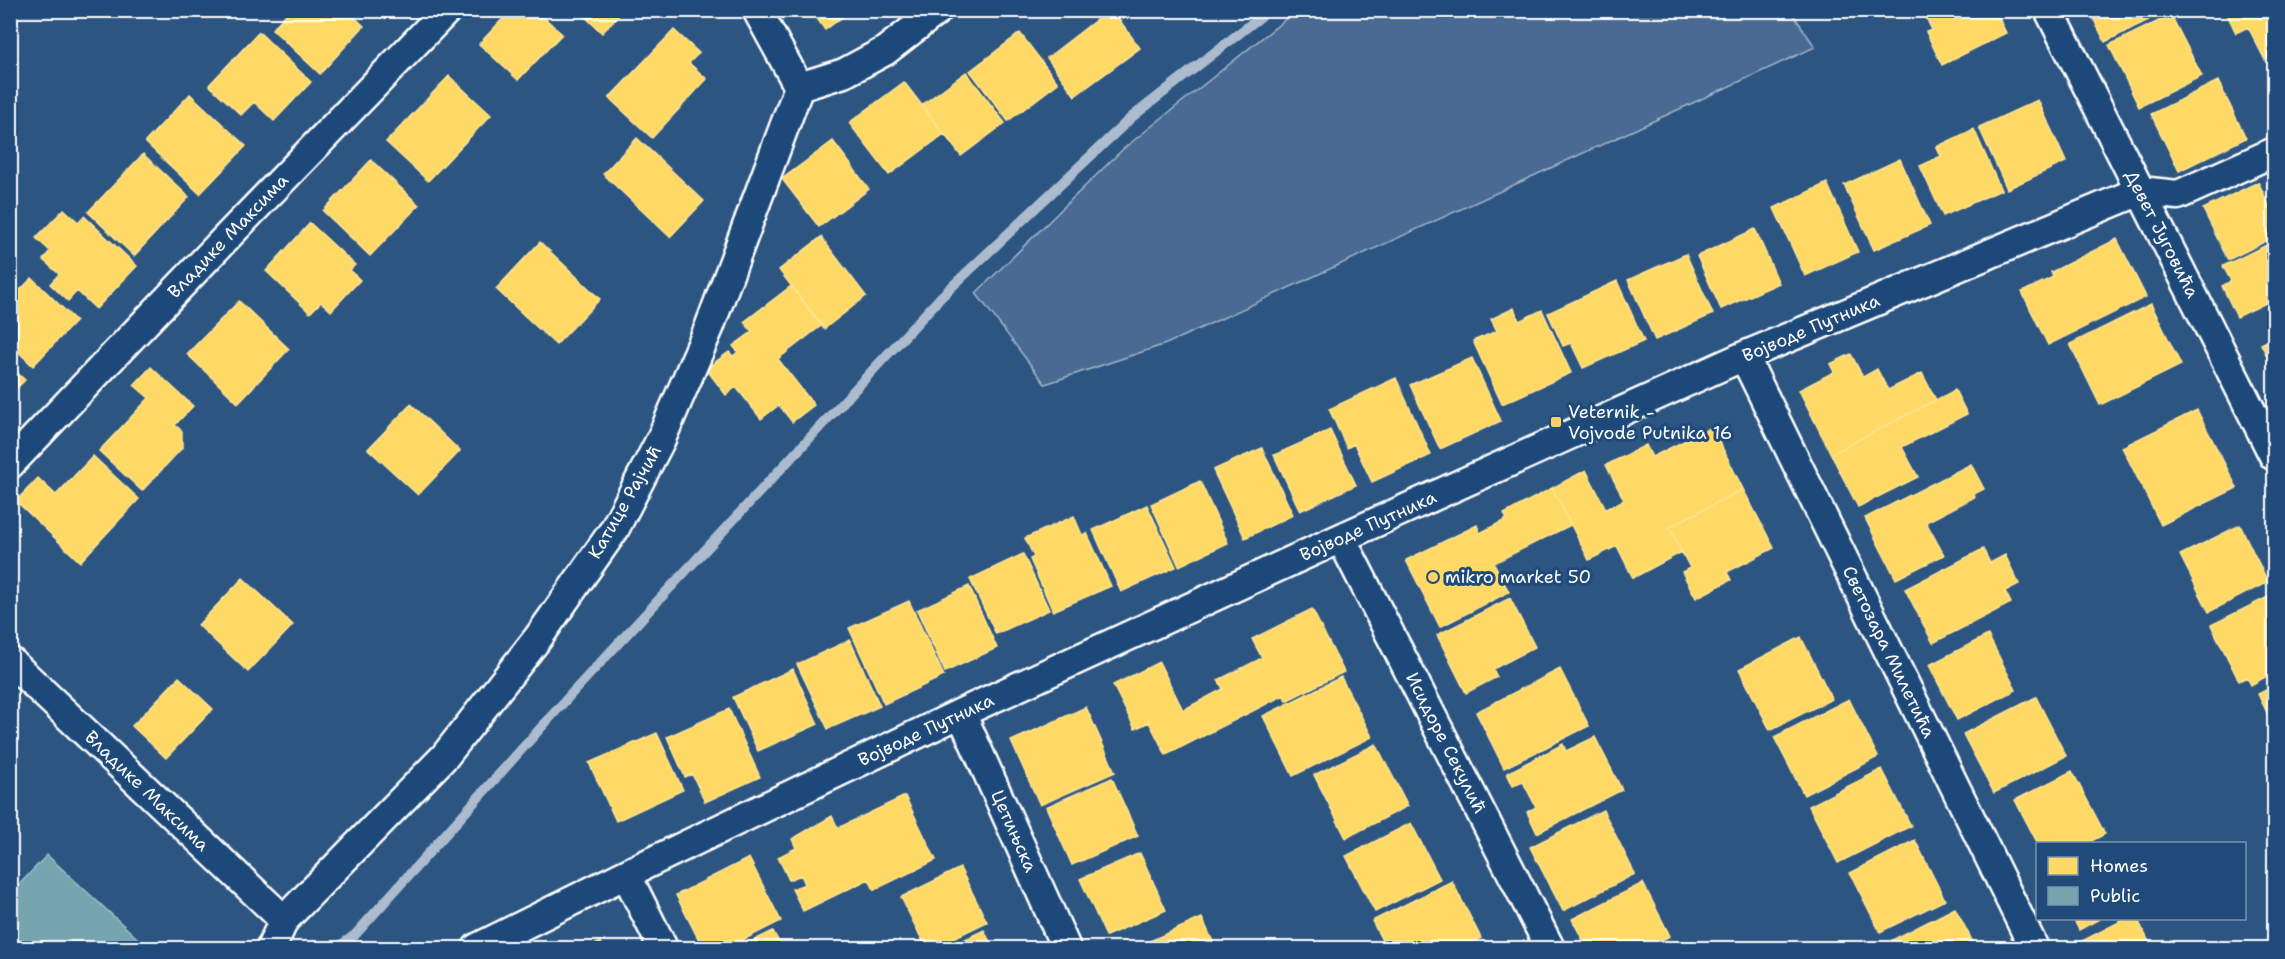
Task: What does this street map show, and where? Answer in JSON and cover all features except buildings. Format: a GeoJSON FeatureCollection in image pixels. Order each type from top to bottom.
{"type":"FeatureCollection","features":[{"type":"Feature","properties":{"kind":"street","name":"Владике Максима"},"geometry":{"type":"LineString","coordinates":[[10,464],[447,10]]}},
{"type":"Feature","properties":{"kind":"street"},"geometry":{"type":"LineString","coordinates":[[757,10],[799,87],[844,73],[885,51],[938,10]]}},
{"type":"Feature","properties":{"kind":"street","name":"Девет Југовића"},"geometry":{"type":"LineString","coordinates":[[2049,10],[2274,456]]}},
{"type":"Feature","properties":{"kind":"street","name":"Катице Рајчић"},"geometry":{"type":"LineString","coordinates":[[271,948],[284,920],[445,756],[538,638],[614,530],[661,439],[709,328],[799,87]]}},
{"type":"Feature","properties":{"kind":"street","name":"Војводе Путника"},"geometry":{"type":"LineString","coordinates":[[477,948],[961,713],[1744,356],[2140,191],[2178,195],[2274,152]]}},
{"type":"Feature","properties":{"kind":"street","name":"Светозара Милетића"},"geometry":{"type":"LineString","coordinates":[[1744,356],[2034,948]]}},
{"type":"Feature","properties":{"kind":"street","name":"Исидоре Секулић"},"geometry":{"type":"LineString","coordinates":[[1341,538],[1550,948]]}},
{"type":"Feature","properties":{"kind":"street","name":"Владике Максима"},"geometry":{"type":"LineString","coordinates":[[10,661],[284,920]]}},
{"type":"Feature","properties":{"kind":"street","name":"Цетињска"},"geometry":{"type":"LineString","coordinates":[[961,713],[1066,948]]}},
{"type":"Feature","properties":{"kind":"street"},"geometry":{"type":"LineString","coordinates":[[626,874],[663,948]]}},
{"type":"Feature","properties":{"kind":"shaded area"},"geometry":{"type":"Polygon","coordinates":[[[1296,11],[1791,11],[1815,47],[1166,344],[1045,384],[976,293],[1123,149],[1296,11]]]}},
{"type":"Feature","properties":{"kind":"waterway"},"geometry":{"type":"LineString","coordinates":[[337,948],[355,935],[573,692],[941,297],[1132,117],[1269,10]]}},
{"type":"Feature","properties":{"kind":"place","name":"Veternik - Vojvode Putnika 16"},"geometry":{"type":"Point","coordinates":[1556,422]}},
{"type":"Feature","properties":{"kind":"place","name":"mikro market 50"},"geometry":{"type":"Point","coordinates":[1433,577]}}]}
